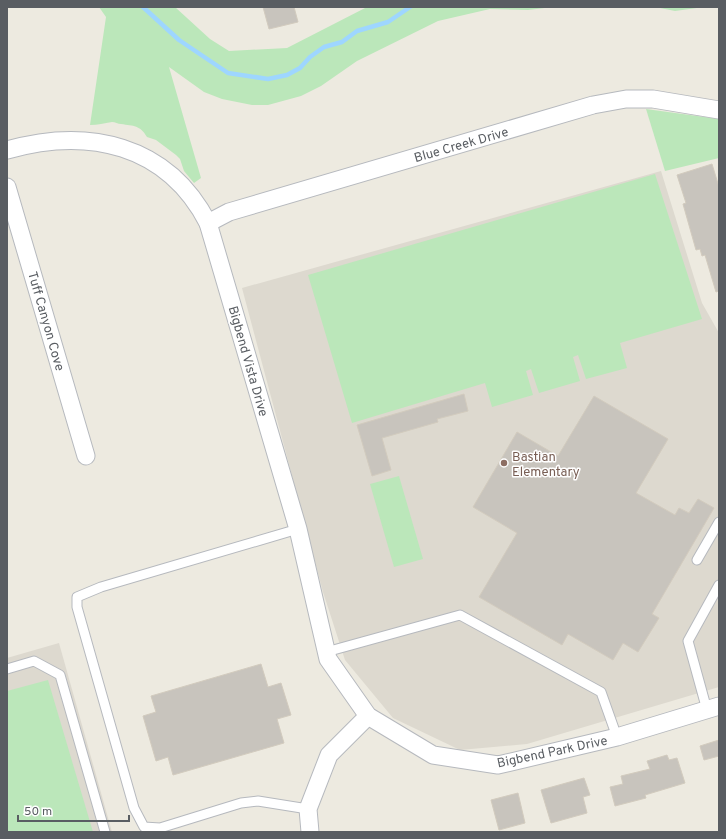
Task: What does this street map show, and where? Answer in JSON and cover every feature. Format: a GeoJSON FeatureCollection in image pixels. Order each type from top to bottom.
{"type":"FeatureCollection","features":[{"type":"Feature","properties":{"kind":"street","name":"Blue Creek Drive"},"geometry":{"type":"LineString","coordinates":[[208,224],[229,212],[593,105],[626,98],[653,99],[719,110]]}},
{"type":"Feature","properties":{"kind":"street","name":"Bigbend Vista Drive"},"geometry":{"type":"LineString","coordinates":[[7,150],[43,142],[75,140],[105,143],[128,149],[152,162],[174,178],[193,197],[208,224],[298,529],[328,659],[368,716]]}},
{"type":"Feature","properties":{"kind":"street","name":"Tuff Canyon Cove"},"geometry":{"type":"LineString","coordinates":[[7,187],[86,456]]}},
{"type":"Feature","properties":{"kind":"street","name":"Bigbend Park Drive"},"geometry":{"type":"LineString","coordinates":[[368,716],[433,755],[498,765],[617,736],[713,708]]}},
{"type":"Feature","properties":{"kind":"street"},"geometry":{"type":"LineString","coordinates":[[310,832],[308,809],[329,755],[368,716]]}},
{"type":"Feature","properties":{"kind":"lane"},"geometry":{"type":"LineString","coordinates":[[697,560],[719,522]]}},
{"type":"Feature","properties":{"kind":"lane"},"geometry":{"type":"LineString","coordinates":[[298,529],[101,587],[77,597],[77,607],[134,808],[144,827],[160,828],[241,803],[258,801],[308,809]]}},
{"type":"Feature","properties":{"kind":"lane"},"geometry":{"type":"LineString","coordinates":[[713,708],[688,641],[719,585]]}},
{"type":"Feature","properties":{"kind":"lane"},"geometry":{"type":"LineString","coordinates":[[326,652],[460,615],[601,692],[617,736]]}},
{"type":"Feature","properties":{"kind":"lane"},"geometry":{"type":"LineString","coordinates":[[7,669],[34,661],[60,675],[105,832]]}},
{"type":"Feature","properties":{"kind":"shaded area","name":"Bastian Elementary"},"geometry":{"type":"Polygon","coordinates":[[[661,171],[702,303],[719,333],[719,687],[527,744],[460,750],[393,718],[345,660],[323,592],[242,288],[661,171]]]}},
{"type":"Feature","properties":{"kind":"shaded area"},"geometry":{"type":"Polygon","coordinates":[[[59,643],[112,832],[7,832],[7,658],[59,643]]]}},
{"type":"Feature","properties":{"kind":"green space"},"geometry":{"type":"Polygon","coordinates":[[[99,7],[175,7],[210,39],[229,51],[287,48],[367,7],[553,7],[528,10],[490,9],[438,21],[357,61],[321,86],[301,96],[268,105],[252,105],[222,99],[204,92],[169,67],[201,178],[194,183],[184,171],[180,159],[176,155],[156,140],[147,137],[139,128],[112,122],[90,125],[106,17],[99,7]]]}},
{"type":"Feature","properties":{"kind":"green space"},"geometry":{"type":"Polygon","coordinates":[[[655,7],[704,7],[675,11],[655,7]]]}},
{"type":"Feature","properties":{"kind":"green space"},"geometry":{"type":"Polygon","coordinates":[[[646,109],[719,119],[719,158],[665,171],[646,109]]]}},
{"type":"Feature","properties":{"kind":"green space"},"geometry":{"type":"Polygon","coordinates":[[[655,174],[702,319],[620,343],[627,368],[586,379],[578,355],[573,357],[580,381],[539,393],[531,369],[526,371],[533,395],[492,407],[485,383],[352,423],[308,275],[655,174]]]}},
{"type":"Feature","properties":{"kind":"green space"},"geometry":{"type":"Polygon","coordinates":[[[399,476],[423,559],[394,567],[370,484],[399,476]]]}},
{"type":"Feature","properties":{"kind":"green space"},"geometry":{"type":"Polygon","coordinates":[[[48,680],[93,832],[7,832],[7,691],[48,680]]]}},
{"type":"Feature","properties":{"kind":"building"},"geometry":{"type":"Polygon","coordinates":[[[263,7],[294,7],[298,22],[269,29],[263,7]]]}},
{"type":"Feature","properties":{"kind":"building"},"geometry":{"type":"Polygon","coordinates":[[[712,164],[719,187],[719,291],[716,292],[705,255],[702,256],[700,249],[696,250],[683,204],[686,203],[677,175],[712,164]]]}},
{"type":"Feature","properties":{"kind":"building"},"geometry":{"type":"Polygon","coordinates":[[[464,394],[468,411],[437,419],[438,422],[382,438],[391,470],[372,476],[357,425],[464,394]]]}},
{"type":"Feature","properties":{"kind":"building"},"geometry":{"type":"Polygon","coordinates":[[[594,396],[668,439],[636,493],[675,515],[679,508],[689,513],[698,499],[714,508],[652,614],[659,618],[638,652],[623,643],[613,660],[568,634],[562,645],[479,597],[517,533],[473,507],[517,432],[558,456],[594,396]]]}},
{"type":"Feature","properties":{"kind":"building"},"geometry":{"type":"Polygon","coordinates":[[[261,664],[268,687],[281,683],[291,715],[277,719],[284,743],[173,775],[168,757],[156,761],[143,716],[156,712],[151,696],[261,664]]]}},
{"type":"Feature","properties":{"kind":"building"},"geometry":{"type":"Polygon","coordinates":[[[719,740],[719,756],[704,760],[700,746],[719,740]]]}},
{"type":"Feature","properties":{"kind":"building"},"geometry":{"type":"Polygon","coordinates":[[[667,755],[669,760],[677,758],[685,783],[645,795],[646,798],[615,806],[610,787],[623,784],[621,776],[650,769],[647,761],[667,755]]]}},
{"type":"Feature","properties":{"kind":"building"},"geometry":{"type":"Polygon","coordinates":[[[584,778],[590,795],[583,797],[587,813],[551,823],[541,790],[584,778]]]}},
{"type":"Feature","properties":{"kind":"building"},"geometry":{"type":"Polygon","coordinates":[[[518,793],[525,823],[499,830],[491,800],[518,793]]]}},
{"type":"Feature","properties":{"kind":"waterway"},"geometry":{"type":"LineString","coordinates":[[143,7],[179,40],[228,73],[268,79],[287,75],[300,68],[310,57],[324,47],[342,42],[357,31],[388,22],[410,7]]}},
{"type":"Feature","properties":{"kind":"place","name":"Bastian Elementary"},"geometry":{"type":"Point","coordinates":[504,463]}}]}
